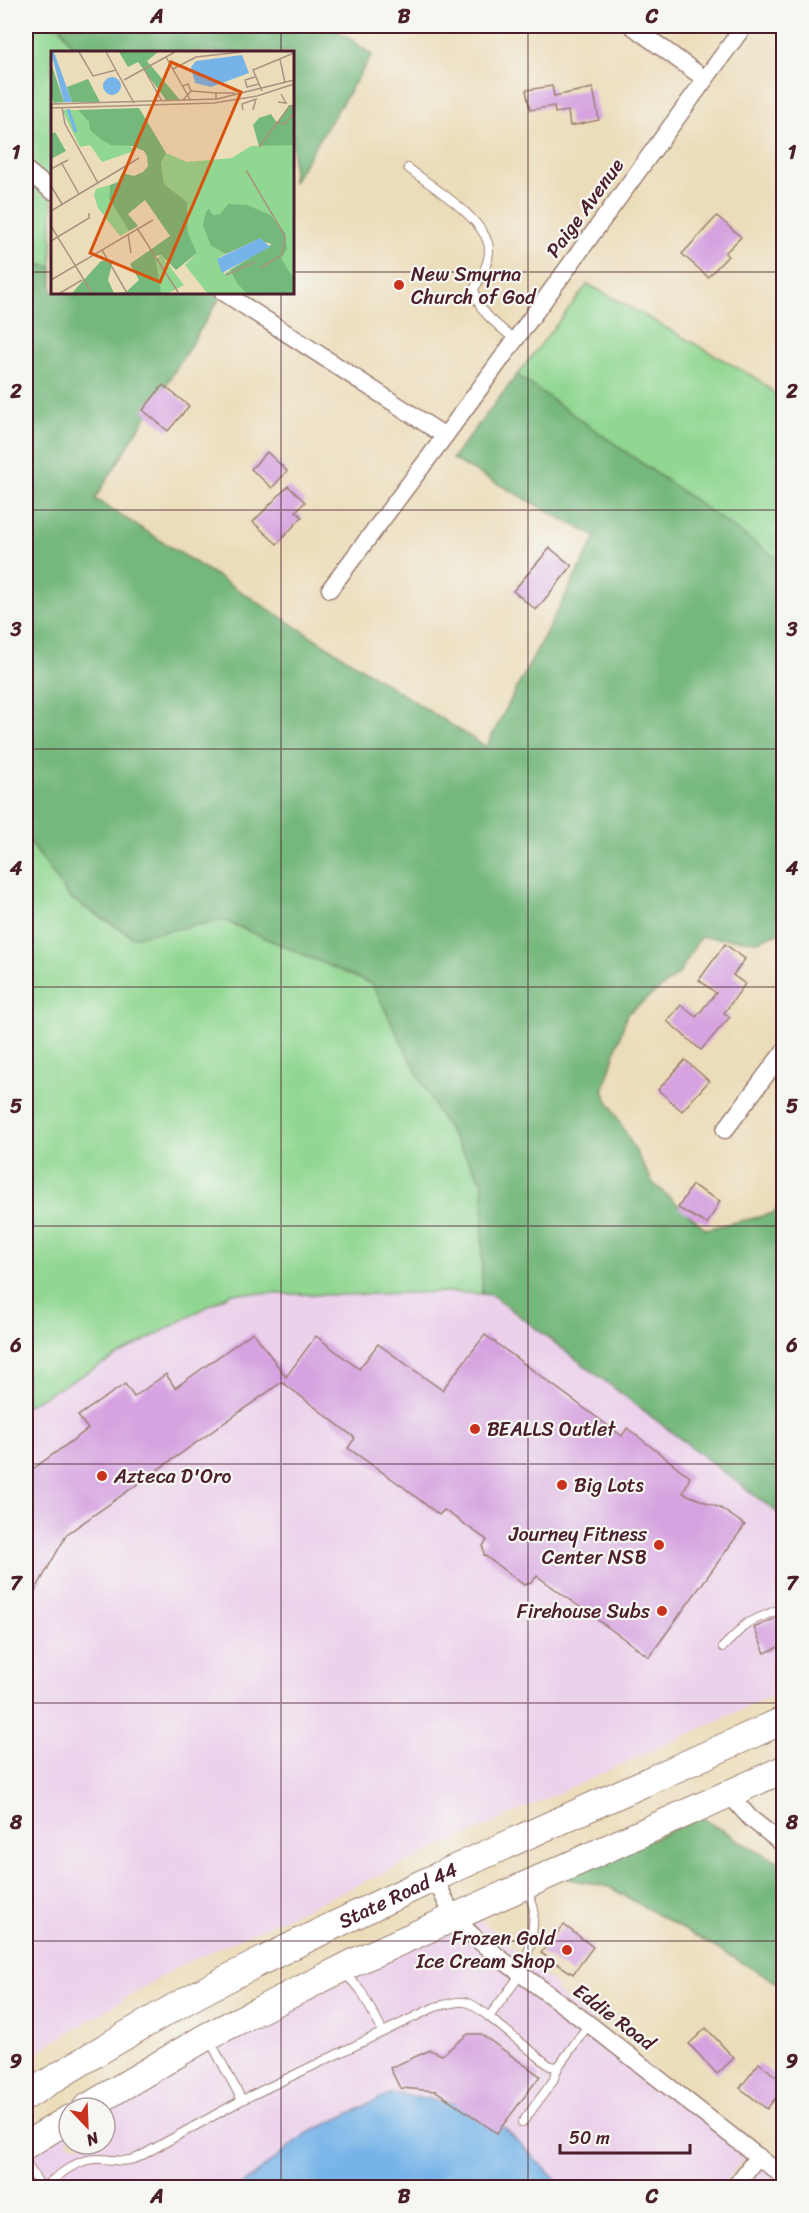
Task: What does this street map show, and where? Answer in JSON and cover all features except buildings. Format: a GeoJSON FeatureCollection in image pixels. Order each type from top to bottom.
{"type":"FeatureCollection","features":[{"type":"Feature","properties":{"kind":"main road","name":"State Road 44"},"geometry":{"type":"LineString","coordinates":[[26,2096],[106,2046],[212,1987],[321,1931],[783,1720]]}},
{"type":"Feature","properties":{"kind":"main road"},"geometry":{"type":"LineString","coordinates":[[106,2096],[207,2037],[341,1969],[783,1769]]}},
{"type":"Feature","properties":{"kind":"main road"},"geometry":{"type":"LineString","coordinates":[[26,2145],[57,2126]]}},
{"type":"Feature","properties":{"kind":"street"},"geometry":{"type":"LineString","coordinates":[[632,26],[705,79]]}},
{"type":"Feature","properties":{"kind":"street","name":"Paige Avenue"},"geometry":{"type":"LineString","coordinates":[[330,589],[445,436],[744,26]]}},
{"type":"Feature","properties":{"kind":"street"},"geometry":{"type":"LineString","coordinates":[[26,170],[51,190]]}},
{"type":"Feature","properties":{"kind":"street"},"geometry":{"type":"LineString","coordinates":[[226,294],[445,436]]}},
{"type":"Feature","properties":{"kind":"street"},"geometry":{"type":"LineString","coordinates":[[725,1130],[783,1051]]}},
{"type":"Feature","properties":{"kind":"street"},"geometry":{"type":"LineString","coordinates":[[728,1793],[750,1818],[783,1845]]}},
{"type":"Feature","properties":{"kind":"street","name":"Eddie Road"},"geometry":{"type":"LineString","coordinates":[[435,1878],[453,1917],[473,1936],[783,2177]]}},
{"type":"Feature","properties":{"kind":"street"},"geometry":{"type":"LineString","coordinates":[[734,2187],[758,2156]]}},
{"type":"Feature","properties":{"kind":"lane"},"geometry":{"type":"LineString","coordinates":[[408,168],[474,220],[486,236],[489,249],[488,262],[482,278],[474,289],[475,298],[481,310],[515,340]]}},
{"type":"Feature","properties":{"kind":"lane"},"geometry":{"type":"LineString","coordinates":[[723,1647],[747,1623],[783,1607]]}},
{"type":"Feature","properties":{"kind":"lane"},"geometry":{"type":"LineString","coordinates":[[489,2017],[521,1974],[532,1940],[534,1909],[526,1884]]}},
{"type":"Feature","properties":{"kind":"lane"},"geometry":{"type":"LineString","coordinates":[[341,1969],[360,1989],[383,2032]]}},
{"type":"Feature","properties":{"kind":"lane"},"geometry":{"type":"LineString","coordinates":[[26,2160],[42,2187],[76,2164],[94,2158],[125,2163],[242,2100],[383,2032],[435,2007],[463,2000],[472,2003],[550,2066],[558,2067]]}},
{"type":"Feature","properties":{"kind":"lane"},"geometry":{"type":"LineString","coordinates":[[522,2123],[554,2081],[558,2067],[589,2024]]}},
{"type":"Feature","properties":{"kind":"lane"},"geometry":{"type":"LineString","coordinates":[[207,2037],[242,2100]]}},
{"type":"Feature","properties":{"kind":"shaded area"},"geometry":{"type":"Polygon","coordinates":[[[451,1292],[492,1295],[783,1517],[783,1691],[177,1967],[26,2059],[26,1406],[232,1293],[340,1295],[451,1292]]]}},
{"type":"Feature","properties":{"kind":"shaded area"},"geometry":{"type":"Polygon","coordinates":[[[477,1918],[558,1987],[554,1990],[751,2148],[721,2187],[563,2187],[486,2109],[256,2175],[238,2187],[26,2187],[26,2157],[57,2138],[57,2156],[117,2156],[117,2102],[386,1959],[477,1918]]]}},
{"type":"Feature","properties":{"kind":"shaded area"},"geometry":{"type":"Polygon","coordinates":[[[767,2160],[780,2171],[765,2187],[746,2188],[767,2160]]]}},
{"type":"Feature","properties":{"kind":"green space"},"geometry":{"type":"Polygon","coordinates":[[[26,26],[60,26],[75,51],[51,51],[51,267],[37,264],[26,254],[26,26]]]}},
{"type":"Feature","properties":{"kind":"green space"},"geometry":{"type":"Polygon","coordinates":[[[60,26],[332,26],[372,55],[294,180],[294,51],[75,51],[60,26]]]}},
{"type":"Feature","properties":{"kind":"green space"},"geometry":{"type":"Polygon","coordinates":[[[26,254],[37,264],[51,267],[51,294],[222,294],[95,499],[486,747],[596,537],[452,459],[517,375],[783,563],[783,931],[758,941],[700,937],[679,974],[627,1014],[603,1091],[653,1183],[706,1229],[771,1214],[778,1209],[783,1211],[783,1517],[492,1295],[482,1294],[483,1183],[438,1113],[372,984],[223,920],[133,937],[70,898],[26,836],[26,254]]]}},
{"type":"Feature","properties":{"kind":"green space"},"geometry":{"type":"Polygon","coordinates":[[[588,284],[756,378],[783,400],[783,563],[517,375],[588,284]]]}},
{"type":"Feature","properties":{"kind":"green space"},"geometry":{"type":"Polygon","coordinates":[[[26,836],[70,898],[133,937],[223,920],[372,984],[438,1113],[483,1183],[482,1294],[451,1292],[340,1295],[232,1293],[26,1406],[26,836]]]}},
{"type":"Feature","properties":{"kind":"green space"},"geometry":{"type":"Polygon","coordinates":[[[701,1817],[756,1851],[783,1863],[783,1986],[609,1887],[565,1878],[701,1817]]]}},
{"type":"Feature","properties":{"kind":"water"},"geometry":{"type":"Polygon","coordinates":[[[392,2093],[486,2109],[563,2187],[238,2188],[306,2134],[392,2093]]]}},
{"type":"Feature","properties":{"kind":"place","name":"New Smyrna Church of God"},"geometry":{"type":"Point","coordinates":[399,285]}},
{"type":"Feature","properties":{"kind":"place","name":"BEALLS Outlet"},"geometry":{"type":"Point","coordinates":[475,1429]}},
{"type":"Feature","properties":{"kind":"place","name":"Azteca D'Oro"},"geometry":{"type":"Point","coordinates":[102,1476]}},
{"type":"Feature","properties":{"kind":"place","name":"Big Lots"},"geometry":{"type":"Point","coordinates":[562,1485]}},
{"type":"Feature","properties":{"kind":"place","name":"Journey Fitness Center NSB"},"geometry":{"type":"Point","coordinates":[659,1545]}},
{"type":"Feature","properties":{"kind":"place","name":"Firehouse Subs"},"geometry":{"type":"Point","coordinates":[662,1611]}},
{"type":"Feature","properties":{"kind":"place","name":"Frozen Gold Ice Cream Shop"},"geometry":{"type":"Point","coordinates":[567,1950]}}]}
